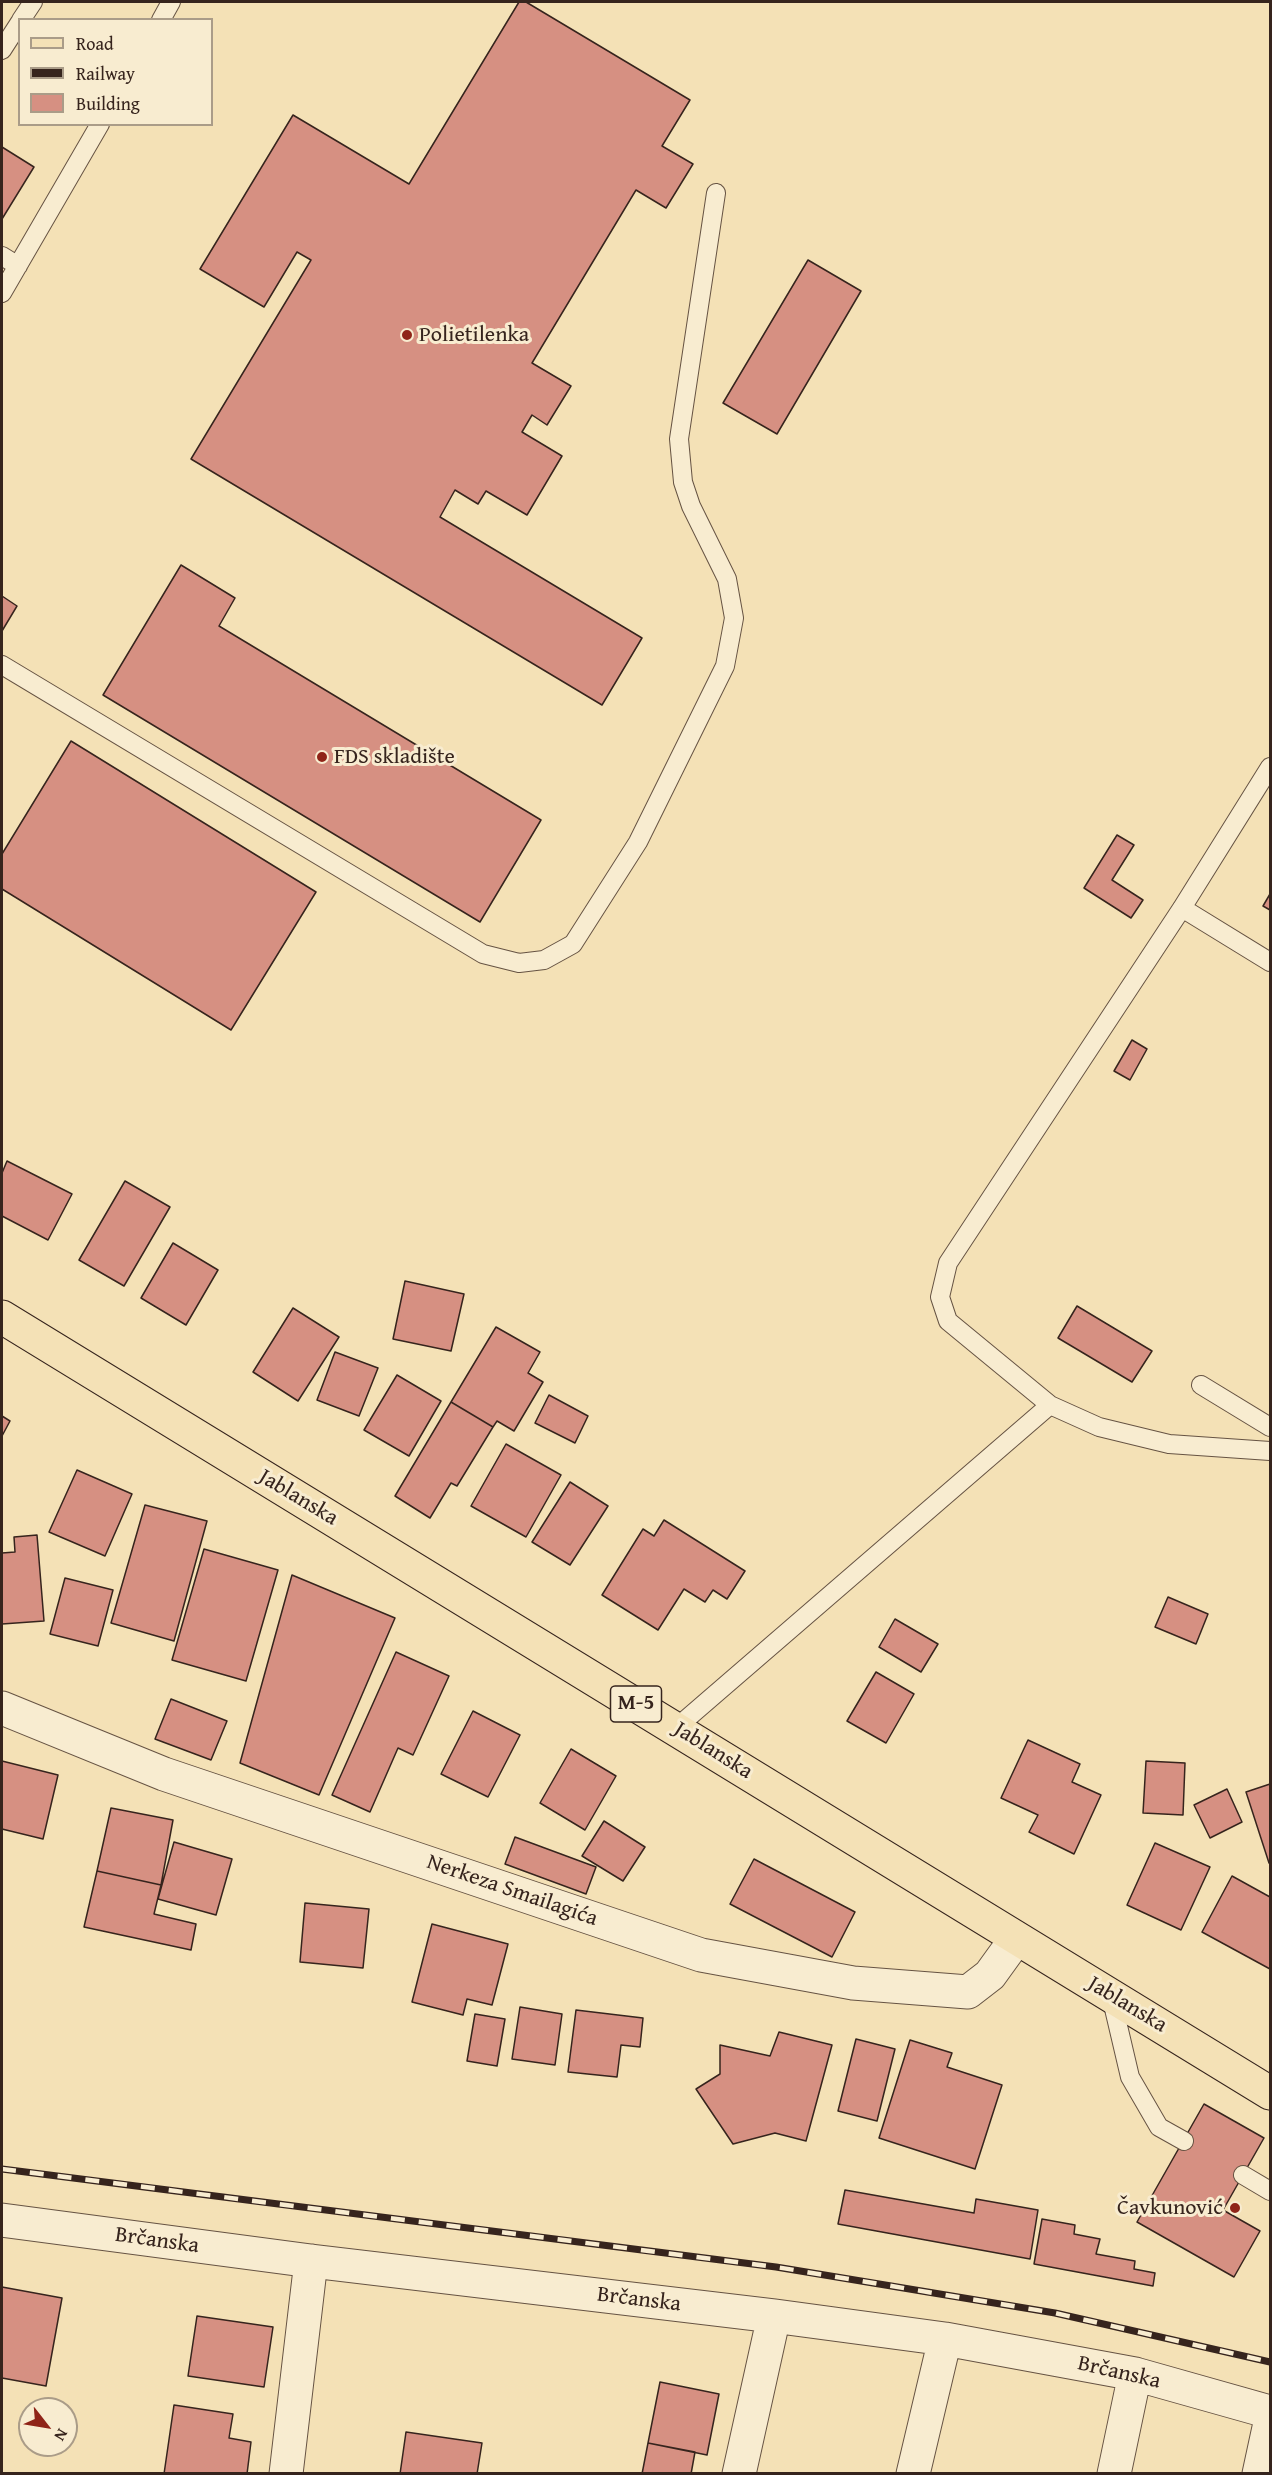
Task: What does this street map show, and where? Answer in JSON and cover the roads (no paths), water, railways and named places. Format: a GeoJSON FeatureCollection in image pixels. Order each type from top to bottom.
{"type":"FeatureCollection","features":[{"type":"Feature","properties":{"kind":"main road","name":"Jablanska"},"geometry":{"type":"LineString","coordinates":[[2,1317],[676,1728],[1016,1939],[1270,2092]]}},
{"type":"Feature","properties":{"kind":"street","name":"Nerkeza Smailagića"},"geometry":{"type":"LineString","coordinates":[[2,1708],[164,1774],[701,1955],[853,1983],[968,1992],[990,1975],[1016,1939]]}},
{"type":"Feature","properties":{"kind":"street","name":"Brčanska"},"geometry":{"type":"LineString","coordinates":[[2,2220],[311,2261],[774,2316],[945,2339],[1135,2374],[1270,2412]]}},
{"type":"Feature","properties":{"kind":"street"},"geometry":{"type":"LineString","coordinates":[[286,2474],[311,2261]]}},
{"type":"Feature","properties":{"kind":"street"},"geometry":{"type":"LineString","coordinates":[[739,2474],[774,2316]]}},
{"type":"Feature","properties":{"kind":"street"},"geometry":{"type":"LineString","coordinates":[[913,2474],[945,2339]]}},
{"type":"Feature","properties":{"kind":"street"},"geometry":{"type":"LineString","coordinates":[[1114,2474],[1135,2374]]}},
{"type":"Feature","properties":{"kind":"street"},"geometry":{"type":"LineString","coordinates":[[1259,2474],[1270,2423]]}},
{"type":"Feature","properties":{"kind":"lane"},"geometry":{"type":"LineString","coordinates":[[22,18],[33,2]]}},
{"type":"Feature","properties":{"kind":"lane"},"geometry":{"type":"LineString","coordinates":[[162,18],[171,2]]}},
{"type":"Feature","properties":{"kind":"lane"},"geometry":{"type":"LineString","coordinates":[[2,50],[18,24]]}},
{"type":"Feature","properties":{"kind":"lane"},"geometry":{"type":"LineString","coordinates":[[2,293],[99,126]]}},
{"type":"Feature","properties":{"kind":"lane"},"geometry":{"type":"LineString","coordinates":[[2,665],[483,954],[519,963],[544,960],[573,944],[638,842],[725,666],[734,618],[727,579],[702,531],[683,482],[679,439],[716,193]]}},
{"type":"Feature","properties":{"kind":"lane"},"geometry":{"type":"LineString","coordinates":[[2,256],[18,266]]}},
{"type":"Feature","properties":{"kind":"lane"},"geometry":{"type":"LineString","coordinates":[[1270,767],[1182,908],[948,1263],[940,1297],[948,1321],[1050,1406],[1099,1427],[1169,1444],[1270,1451]]}},
{"type":"Feature","properties":{"kind":"lane"},"geometry":{"type":"LineString","coordinates":[[1182,908],[1270,962]]}},
{"type":"Feature","properties":{"kind":"lane"},"geometry":{"type":"LineString","coordinates":[[1201,1385],[1270,1427]]}},
{"type":"Feature","properties":{"kind":"lane"},"geometry":{"type":"LineString","coordinates":[[676,1728],[1050,1406]]}},
{"type":"Feature","properties":{"kind":"lane"},"geometry":{"type":"LineString","coordinates":[[1111,1995],[1130,2077],[1159,2127],[1184,2141]]}},
{"type":"Feature","properties":{"kind":"lane"},"geometry":{"type":"LineString","coordinates":[[1243,2175],[1270,2191]]}},
{"type":"Feature","properties":{"kind":"railway"},"geometry":{"type":"LineString","coordinates":[[2,2169],[776,2267],[1055,2313],[1270,2362]]}},
{"type":"Feature","properties":{"kind":"place","name":"Polietilenka"},"geometry":{"type":"Point","coordinates":[407,335]}},
{"type":"Feature","properties":{"kind":"place","name":"FDS skladište"},"geometry":{"type":"Point","coordinates":[322,757]}},
{"type":"Feature","properties":{"kind":"place","name":"Čavkunović"},"geometry":{"type":"Point","coordinates":[1235,2208]}}]}
